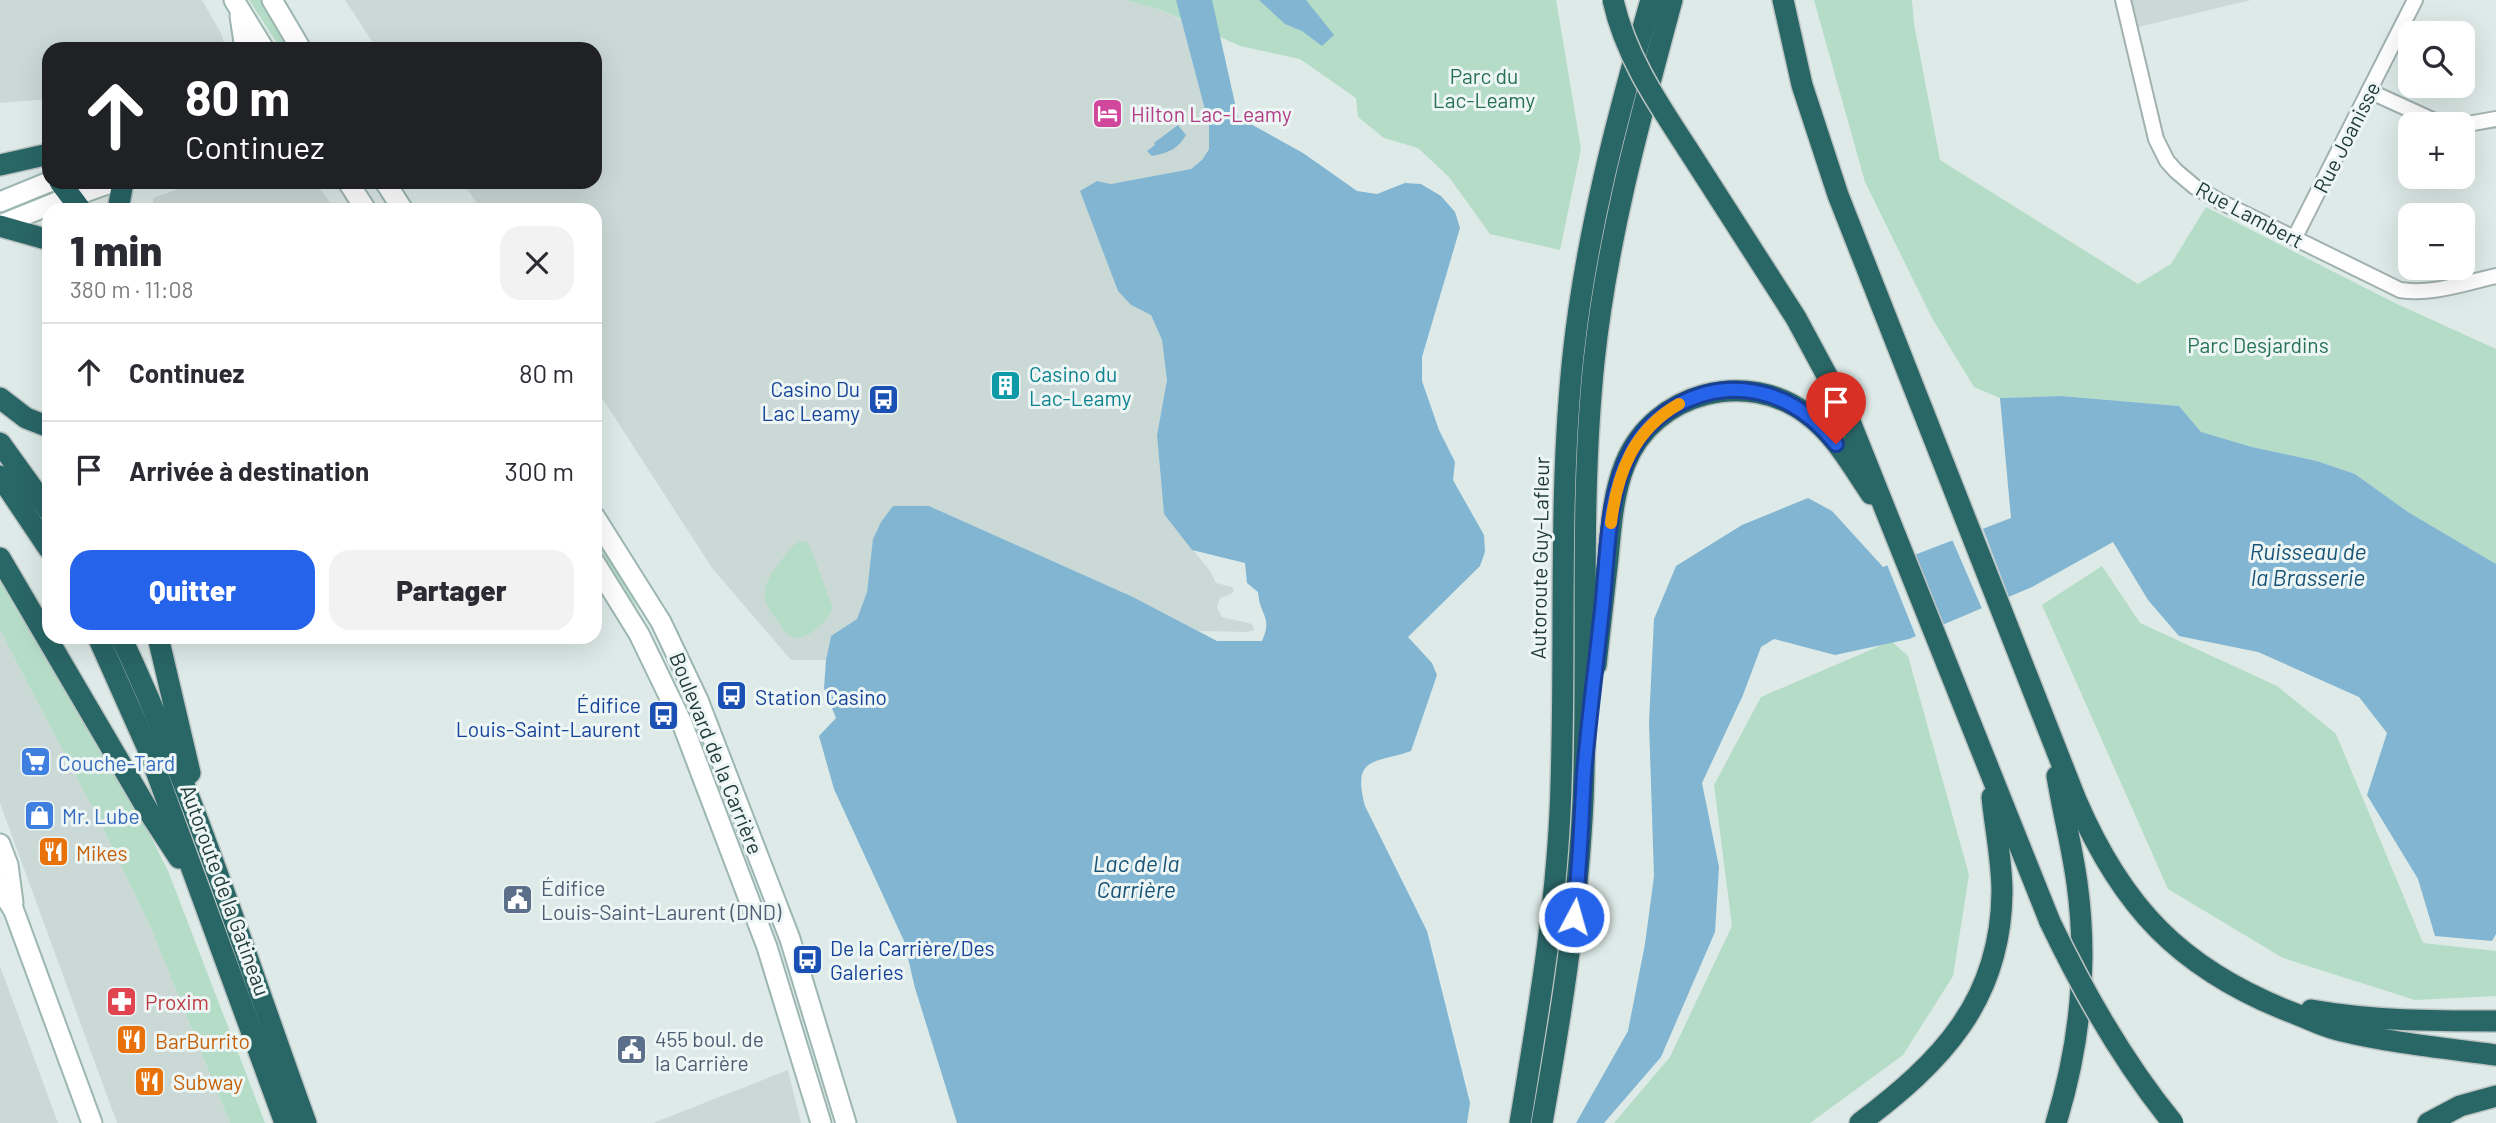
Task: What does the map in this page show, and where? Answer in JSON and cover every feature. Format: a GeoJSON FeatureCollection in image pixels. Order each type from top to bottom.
{"type":"FeatureCollection","features":[{"type":"Feature","properties":{"kind":"highway"},"geometry":{"type":"LineString","coordinates":[[1613,0],[1638,68],[1781,293],[1845,409],[2050,922],[2111,1035],[2145,1087],[2173,1123]]}},
{"type":"Feature","properties":{"kind":"highway","name":"Autoroute Guy-Lafleur"},"geometry":{"type":"LineString","coordinates":[[1520,1123],[1549,941],[1559,838],[1563,491],[1573,354],[1597,206],[1617,120],[1651,0]]}},
{"type":"Feature","properties":{"kind":"highway"},"geometry":{"type":"LineString","coordinates":[[1584,775],[1585,513],[1594,363],[1606,278],[1626,177],[1672,0]]}},
{"type":"Feature","properties":{"kind":"highway"},"geometry":{"type":"LineString","coordinates":[[1783,0],[1802,85],[1838,195],[2053,743],[2096,844],[2120,885],[2170,941],[2192,959],[2225,982],[2264,1002],[2335,1029],[2400,1042],[2496,1055]]}},
{"type":"Feature","properties":{"kind":"highway"},"geometry":{"type":"LineString","coordinates":[[0,165],[42,156]]}},
{"type":"Feature","properties":{"kind":"highway"},"geometry":{"type":"LineString","coordinates":[[0,225],[42,238]]}},
{"type":"Feature","properties":{"kind":"highway"},"geometry":{"type":"LineString","coordinates":[[1542,1123],[1573,928],[1584,775],[1615,500],[1630,453],[1646,429],[1685,401],[1724,390],[1756,392],[1786,401],[1807,414],[1831,437],[1894,526]]}},
{"type":"Feature","properties":{"kind":"highway"},"geometry":{"type":"LineString","coordinates":[[0,398],[26,418],[42,424]]}},
{"type":"Feature","properties":{"kind":"highway"},"geometry":{"type":"LineString","coordinates":[[0,443],[42,501]]}},
{"type":"Feature","properties":{"kind":"highway"},"geometry":{"type":"LineString","coordinates":[[0,476],[42,539]]}},
{"type":"Feature","properties":{"kind":"highway"},"geometry":{"type":"LineString","coordinates":[[0,558],[42,630]]}},
{"type":"Feature","properties":{"kind":"highway"},"geometry":{"type":"LineString","coordinates":[[50,644],[149,812],[200,889]]}},
{"type":"Feature","properties":{"kind":"highway","name":"Autoroute de la Gatineau"},"geometry":{"type":"LineString","coordinates":[[101,644],[145,741],[285,1123]]}},
{"type":"Feature","properties":{"kind":"highway","name":"Autoroute de la Gatineau"},"geometry":{"type":"LineString","coordinates":[[124,644],[152,705],[206,847],[306,1123]]}},
{"type":"Feature","properties":{"kind":"highway"},"geometry":{"type":"LineString","coordinates":[[160,644],[206,847]]}},
{"type":"Feature","properties":{"kind":"highway"},"geometry":{"type":"LineString","coordinates":[[2053,743],[2076,878],[2082,955],[2077,1025],[2058,1116]]}},
{"type":"Feature","properties":{"kind":"highway"},"geometry":{"type":"LineString","coordinates":[[1860,1123],[1908,1086],[1936,1059],[1970,1013],[1984,982],[1996,947],[2002,895],[1988,767]]}},
{"type":"Feature","properties":{"kind":"highway"},"geometry":{"type":"LineString","coordinates":[[2264,1002],[2360,1017],[2408,1021],[2496,1021]]}},
{"type":"Feature","properties":{"kind":"highway"},"geometry":{"type":"LineString","coordinates":[[2428,1123],[2460,1106],[2496,1096]]}},
{"type":"Feature","properties":{"kind":"main road"},"geometry":{"type":"LineString","coordinates":[[272,0],[297,42]]}},
{"type":"Feature","properties":{"kind":"main road"},"geometry":{"type":"LineString","coordinates":[[237,4],[244,42]]}},
{"type":"Feature","properties":{"kind":"main road"},"geometry":{"type":"LineString","coordinates":[[237,4],[260,42]]}},
{"type":"Feature","properties":{"kind":"main road"},"geometry":{"type":"LineString","coordinates":[[0,202],[42,184]]}},
{"type":"Feature","properties":{"kind":"main road"},"geometry":{"type":"LineString","coordinates":[[54,203],[92,189]]}},
{"type":"Feature","properties":{"kind":"main road"},"geometry":{"type":"LineString","coordinates":[[0,225],[42,208]]}},
{"type":"Feature","properties":{"kind":"main road","name":"Boulevard de la Carrière"},"geometry":{"type":"LineString","coordinates":[[602,528],[669,636],[706,719],[790,939],[846,1123]]}},
{"type":"Feature","properties":{"kind":"main road","name":"Boulevard de la Carrière"},"geometry":{"type":"LineString","coordinates":[[602,575],[639,634],[679,717],[767,947],[821,1123]]}},
{"type":"Feature","properties":{"kind":"main road"},"geometry":{"type":"LineString","coordinates":[[0,844],[8,865],[14,911]]}},
{"type":"Feature","properties":{"kind":"main road"},"geometry":{"type":"LineString","coordinates":[[0,888],[14,911],[92,1123]]}},
{"type":"Feature","properties":{"kind":"street","name":"Rue Lambert"},"geometry":{"type":"LineString","coordinates":[[2123,0],[2156,139],[2167,161],[2195,187],[2400,290],[2434,290],[2496,276]]}},
{"type":"Feature","properties":{"kind":"street","name":"Rue Joanisse"},"geometry":{"type":"LineString","coordinates":[[2295,237],[2415,0]]}},
{"type":"Feature","properties":{"kind":"street"},"geometry":{"type":"LineString","coordinates":[[2370,91],[2419,112]]}},
{"type":"Feature","properties":{"kind":"street"},"geometry":{"type":"LineString","coordinates":[[2475,123],[2496,119]]}},
{"type":"Feature","properties":{"kind":"shaded area"},"geometry":{"type":"Polygon","coordinates":[[[0,0],[202,0],[222,35],[224,42],[42,42],[42,100],[0,103],[0,0]]]}},
{"type":"Feature","properties":{"kind":"shaded area"},"geometry":{"type":"Polygon","coordinates":[[[345,0],[1126,0],[1161,10],[1181,20],[1209,125],[1209,148],[1202,160],[1191,169],[1111,184],[1097,181],[1131,305],[1151,315],[1162,340],[1167,380],[1157,435],[1164,514],[1210,571],[1216,583],[1232,587],[1234,591],[1220,598],[1217,607],[1222,617],[1252,624],[1254,630],[1198,631],[1133,597],[929,506],[894,506],[881,522],[874,539],[867,592],[857,619],[831,636],[826,660],[791,660],[712,568],[602,398],[602,203],[476,203],[468,189],[602,189],[602,42],[372,42],[345,0]]]}},
{"type":"Feature","properties":{"kind":"shaded area"},"geometry":{"type":"Polygon","coordinates":[[[2123,0],[2251,0],[2130,29],[2123,0]]]}},
{"type":"Feature","properties":{"kind":"shaded area"},"geometry":{"type":"Polygon","coordinates":[[[178,189],[320,189],[331,203],[153,203],[153,198],[178,189]]]}},
{"type":"Feature","properties":{"kind":"shaded area"},"geometry":{"type":"Polygon","coordinates":[[[0,630],[100,822],[151,928],[230,1123],[117,1123],[0,803],[0,630]]]}},
{"type":"Feature","properties":{"kind":"shaded area"},"geometry":{"type":"Polygon","coordinates":[[[0,966],[58,1123],[0,1123],[0,966]]]}},
{"type":"Feature","properties":{"kind":"shaded area"},"geometry":{"type":"Polygon","coordinates":[[[788,1070],[801,1123],[653,1123],[788,1070]]]}},
{"type":"Feature","properties":{"kind":"green space"},"geometry":{"type":"Polygon","coordinates":[[[249,0],[263,0],[284,42],[276,42],[249,0]]]}},
{"type":"Feature","properties":{"kind":"green space","name":"Parc du Lac-Leamy"},"geometry":{"type":"Polygon","coordinates":[[[1126,0],[1556,0],[1581,149],[1560,250],[1490,234],[1449,177],[1418,148],[1384,138],[1358,117],[1356,98],[1300,59],[1240,46],[1161,10],[1126,0]]]}},
{"type":"Feature","properties":{"kind":"green space","name":"Parc Desjardins"},"geometry":{"type":"Polygon","coordinates":[[[1814,0],[1912,0],[1914,24],[1940,160],[2138,284],[2171,264],[2206,207],[2397,304],[2496,349],[2496,564],[2408,512],[2355,474],[2317,461],[2200,432],[2179,406],[2061,396],[2000,398],[1974,387],[1932,318],[1865,182],[1814,0]]]}},
{"type":"Feature","properties":{"kind":"green space"},"geometry":{"type":"Polygon","coordinates":[[[800,541],[808,542],[833,608],[815,630],[803,637],[796,637],[786,633],[770,611],[766,603],[765,589],[775,569],[789,550],[800,541]]]}},
{"type":"Feature","properties":{"kind":"green space"},"geometry":{"type":"Polygon","coordinates":[[[602,545],[627,585],[638,610],[602,553],[602,545]]]}},
{"type":"Feature","properties":{"kind":"green space"},"geometry":{"type":"Polygon","coordinates":[[[2102,566],[2140,623],[2277,686],[2336,734],[2423,943],[2496,951],[2496,996],[2415,1000],[2283,958],[2168,889],[2042,605],[2102,566]]]}},
{"type":"Feature","properties":{"kind":"green space"},"geometry":{"type":"Polygon","coordinates":[[[0,580],[143,821],[168,871],[265,1123],[230,1123],[151,928],[100,822],[0,630],[0,580]]]}},
{"type":"Feature","properties":{"kind":"green space"},"geometry":{"type":"Polygon","coordinates":[[[1891,641],[1908,656],[1969,875],[1953,976],[1903,1055],[1810,1123],[1614,1123],[1670,1057],[1732,926],[1714,785],[1761,697],[1891,641]]]}},
{"type":"Feature","properties":{"kind":"water","name":"Lac de la Carrière"},"geometry":{"type":"Polygon","coordinates":[[[1176,0],[1212,0],[1238,117],[1303,153],[1357,191],[1377,194],[1405,183],[1421,184],[1441,196],[1455,212],[1460,228],[1422,357],[1422,381],[1439,430],[1455,462],[1453,480],[1484,535],[1485,552],[1480,566],[1408,637],[1432,663],[1437,675],[1411,751],[1376,761],[1364,770],[1361,778],[1365,806],[1427,931],[1470,1103],[1467,1123],[957,1123],[915,988],[904,941],[834,789],[819,736],[836,718],[824,688],[831,636],[857,619],[867,592],[873,539],[893,506],[929,506],[1133,597],[1217,641],[1262,641],[1266,621],[1258,592],[1247,583],[1245,563],[1192,550],[1164,514],[1157,435],[1167,380],[1162,340],[1151,315],[1131,305],[1118,291],[1080,191],[1097,181],[1111,184],[1191,169],[1202,160],[1209,149],[1209,125],[1176,0]]]}},
{"type":"Feature","properties":{"kind":"water"},"geometry":{"type":"Polygon","coordinates":[[[1259,0],[1306,0],[1334,35],[1322,46],[1302,31],[1285,24],[1259,0]]]}},
{"type":"Feature","properties":{"kind":"water"},"geometry":{"type":"Polygon","coordinates":[[[1178,125],[1186,135],[1176,147],[1152,156],[1147,151],[1154,143],[1178,125]]]}},
{"type":"Feature","properties":{"kind":"water","name":"Ruisseau de la Brasserie"},"geometry":{"type":"Polygon","coordinates":[[[2061,396],[2179,406],[2201,432],[2252,447],[2317,461],[2355,474],[2408,512],[2496,564],[2496,934],[2492,941],[2435,936],[2418,879],[2367,795],[2387,733],[2359,697],[2258,652],[2179,636],[2148,600],[2113,542],[2032,587],[1909,639],[1835,655],[1774,639],[1761,647],[1743,695],[1702,783],[1719,867],[1715,932],[1661,1057],[1604,1123],[1576,1123],[1628,1031],[1645,944],[1654,876],[1649,722],[1654,619],[1676,566],[1742,525],[1808,498],[1832,511],[1883,567],[2011,518],[2000,398],[2061,396]]]}},
{"type":"Feature","properties":{"kind":"pier"},"geometry":{"type":"Polygon","coordinates":[[[1982,526],[2010,600],[1983,611],[1951,537],[1982,526]]]}},
{"type":"Feature","properties":{"kind":"pier"},"geometry":{"type":"Polygon","coordinates":[[[1914,552],[1944,628],[1917,639],[1886,562],[1914,552]]]}},
{"type":"Feature","properties":{"kind":"slow traffic"},"geometry":{"type":"LineString","coordinates":[[1611,523],[1620,476],[1633,447],[1652,423],[1679,404]]}},
{"type":"Feature","properties":{"kind":"place","name":"Hilton Lac-Leamy"},"geometry":{"type":"Point","coordinates":[1108,113]}},
{"type":"Feature","properties":{"kind":"place","name":"Casino du Lac-Leamy"},"geometry":{"type":"Point","coordinates":[1006,385]}},
{"type":"Feature","properties":{"kind":"place","name":"Casino Du Lac Leamy"},"geometry":{"type":"Point","coordinates":[883,400]}},
{"type":"Feature","properties":{"kind":"place","name":"Station Casino"},"geometry":{"type":"Point","coordinates":[732,696]}},
{"type":"Feature","properties":{"kind":"place","name":"Édifice Louis-Saint-Laurent"},"geometry":{"type":"Point","coordinates":[664,716]}},
{"type":"Feature","properties":{"kind":"place","name":"Couche-Tard"},"geometry":{"type":"Point","coordinates":[35,762]}},
{"type":"Feature","properties":{"kind":"place","name":"Mr. Lube"},"geometry":{"type":"Point","coordinates":[39,815]}},
{"type":"Feature","properties":{"kind":"place","name":"Mikes"},"geometry":{"type":"Point","coordinates":[53,852]}},
{"type":"Feature","properties":{"kind":"place","name":"Édifice Louis-Saint-Laurent (DND)"},"geometry":{"type":"Point","coordinates":[518,899]}},
{"type":"Feature","properties":{"kind":"place","name":"De la Carrière/Des Galeries"},"geometry":{"type":"Point","coordinates":[807,959]}},
{"type":"Feature","properties":{"kind":"place","name":"Proxim"},"geometry":{"type":"Point","coordinates":[122,1001]}},
{"type":"Feature","properties":{"kind":"place","name":"BarBurrito"},"geometry":{"type":"Point","coordinates":[132,1040]}},
{"type":"Feature","properties":{"kind":"place","name":"455 boul. de la Carrière"},"geometry":{"type":"Point","coordinates":[632,1050]}},
{"type":"Feature","properties":{"kind":"place","name":"Subway"},"geometry":{"type":"Point","coordinates":[150,1081]}},
{"type":"Feature","properties":{"kind":"route"},"geometry":{"type":"LineString","coordinates":[[1574,917],[1584,775],[1612,519],[1620,476],[1633,447],[1646,429],[1672,408],[1700,395],[1732,390],[1764,394],[1793,405],[1820,425],[1836,444]]}}]}
